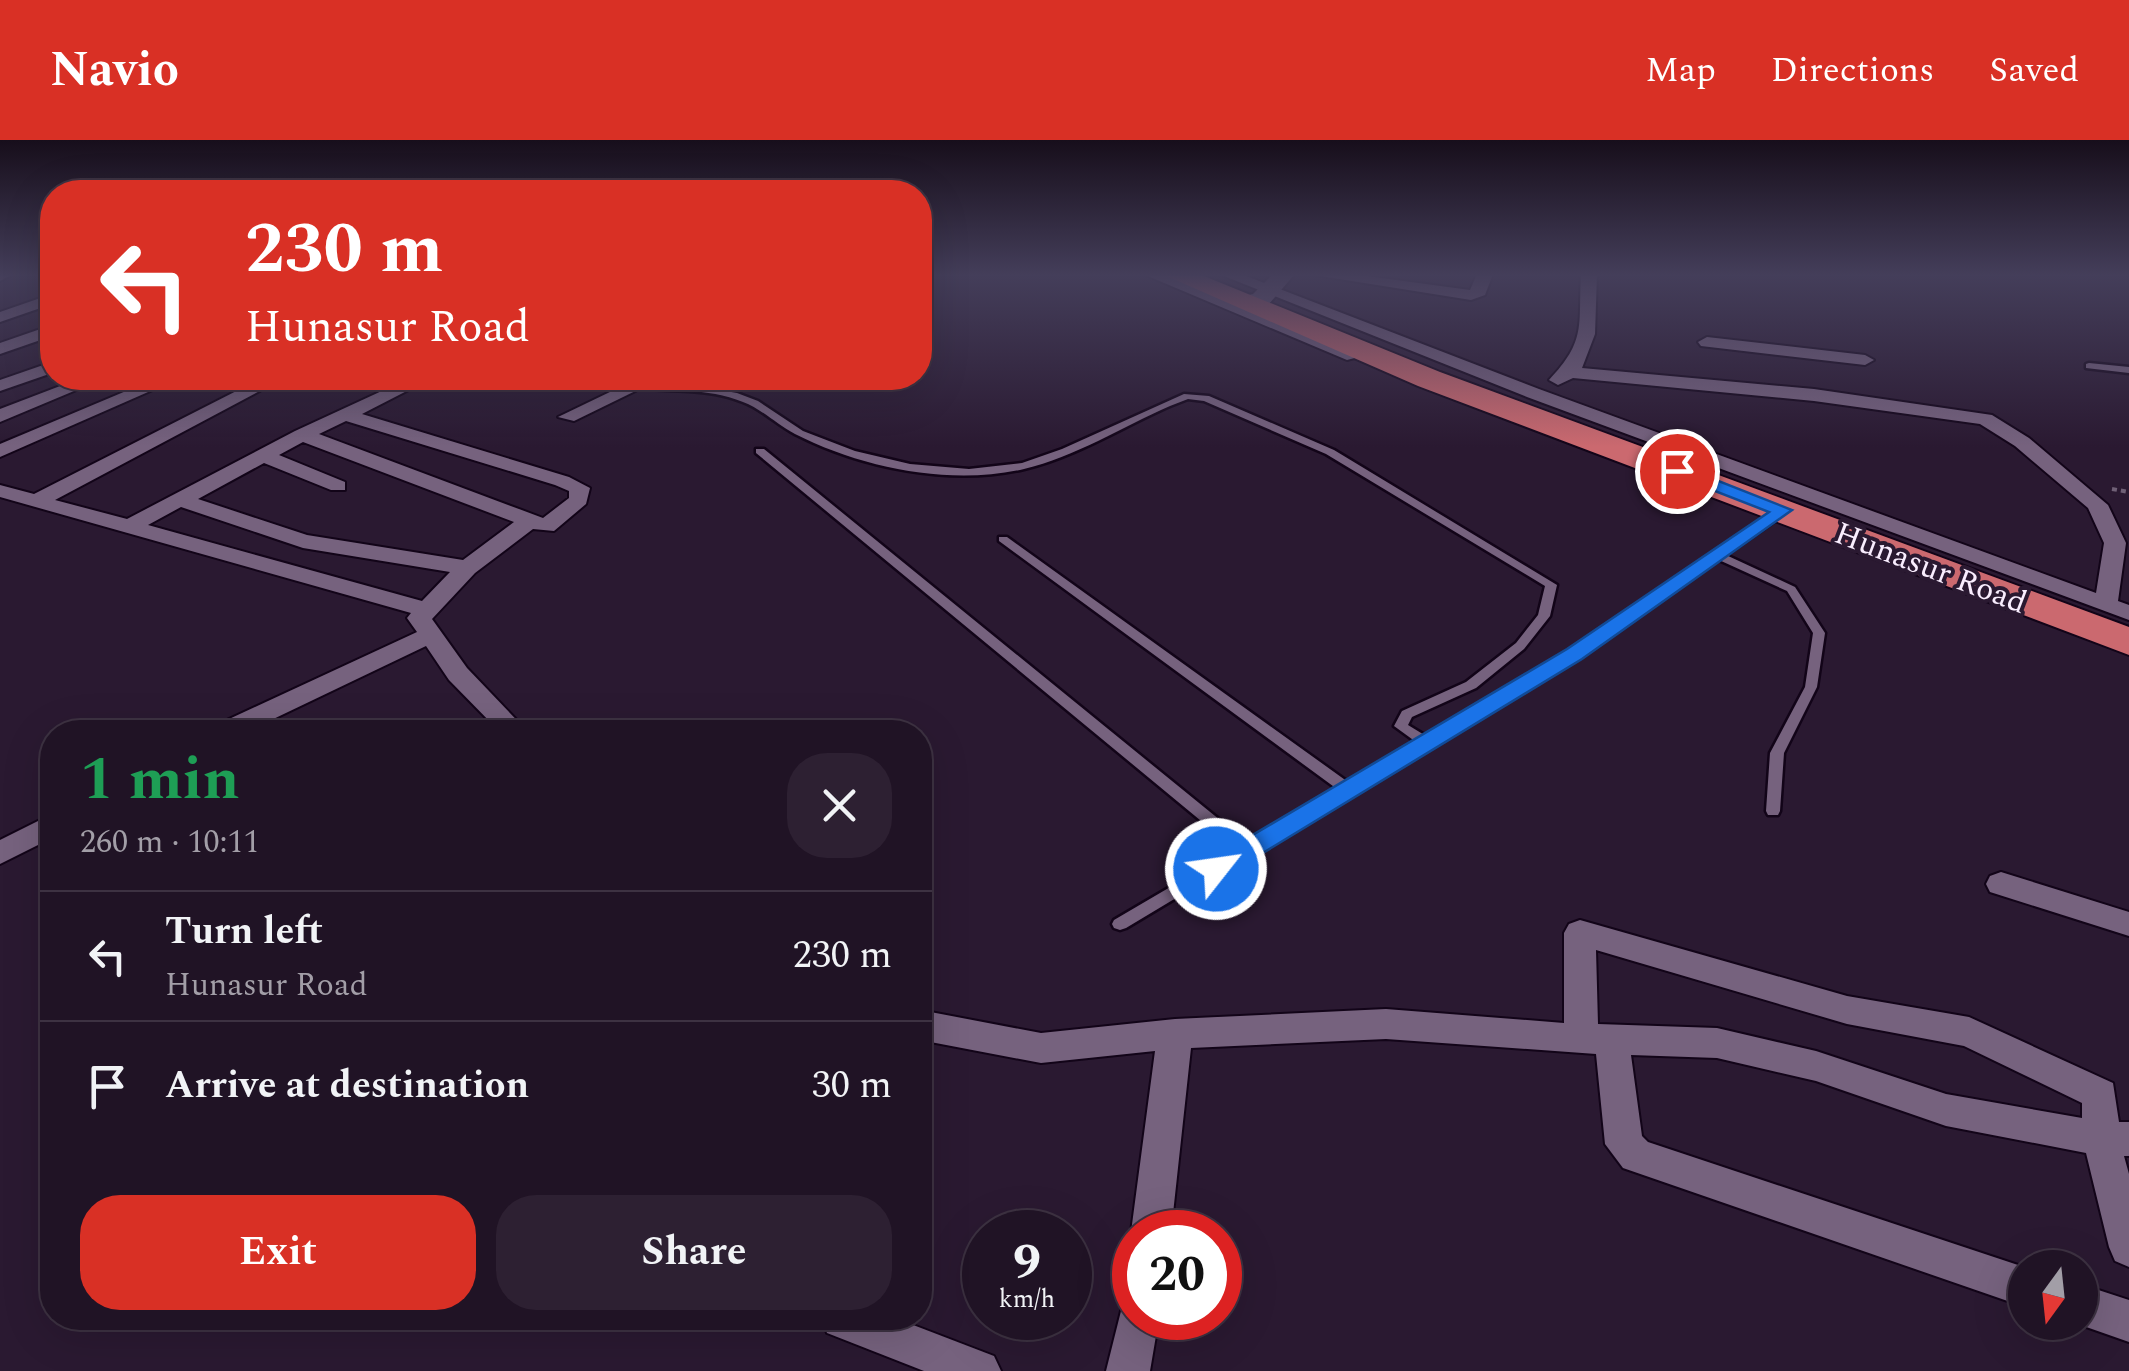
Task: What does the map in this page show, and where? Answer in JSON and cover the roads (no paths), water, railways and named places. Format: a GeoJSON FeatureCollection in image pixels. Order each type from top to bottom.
{"type":"FeatureCollection","features":[{"type":"Feature","properties":{"kind":"highway","name":"Hunasur Road"},"geometry":{"type":"LineString","coordinates":[[1337,331],[1430,378],[1778,514],[2129,642]]}},
{"type":"Feature","properties":{"kind":"highway"},"geometry":{"type":"LineString","coordinates":[[1363,331],[1526,396],[2118,615]]}},
{"type":"Feature","properties":{"kind":"street"},"geometry":{"type":"LineString","coordinates":[[1293,331],[1778,514],[2129,654]]}},
{"type":"Feature","properties":{"kind":"street"},"geometry":{"type":"LineString","coordinates":[[1526,396],[1580,363],[1587,331]]}},
{"type":"Feature","properties":{"kind":"street"},"geometry":{"type":"LineString","coordinates":[[0,350],[40,335]]}},
{"type":"Feature","properties":{"kind":"street"},"geometry":{"type":"LineString","coordinates":[[1707,342],[1864,360]]}},
{"type":"Feature","properties":{"kind":"street"},"geometry":{"type":"LineString","coordinates":[[1792,352],[1814,395]]}},
{"type":"Feature","properties":{"kind":"street"},"geometry":{"type":"LineString","coordinates":[[0,386],[40,371]]}},
{"type":"Feature","properties":{"kind":"street"},"geometry":{"type":"LineString","coordinates":[[1570,372],[1814,395],[1985,419],[2022,442],[2097,505],[2114,543],[2118,615],[2129,614]]}},
{"type":"Feature","properties":{"kind":"street"},"geometry":{"type":"LineString","coordinates":[[0,416],[66,390]]}},
{"type":"Feature","properties":{"kind":"street"},"geometry":{"type":"LineString","coordinates":[[0,451],[143,390]]}},
{"type":"Feature","properties":{"kind":"street"},"geometry":{"type":"LineString","coordinates":[[34,502],[253,390]]}},
{"type":"Feature","properties":{"kind":"street"},"geometry":{"type":"LineString","coordinates":[[126,530],[302,435],[397,390]]}},
{"type":"Feature","properties":{"kind":"street"},"geometry":{"type":"LineString","coordinates":[[568,417],[623,390]]}},
{"type":"Feature","properties":{"kind":"street"},"geometry":{"type":"LineString","coordinates":[[302,435],[546,526],[571,509],[580,488],[344,415]]}},
{"type":"Feature","properties":{"kind":"street"},"geometry":{"type":"LineString","coordinates":[[262,456],[338,486]]}},
{"type":"Feature","properties":{"kind":"street"},"geometry":{"type":"LineString","coordinates":[[0,491],[429,622],[458,674],[502,720]]}},
{"type":"Feature","properties":{"kind":"street"},"geometry":{"type":"LineString","coordinates":[[183,501],[302,541],[467,568]]}},
{"type":"Feature","properties":{"kind":"street"},"geometry":{"type":"LineString","coordinates":[[246,720],[429,622],[467,568],[529,521]]}},
{"type":"Feature","properties":{"kind":"street"},"geometry":{"type":"LineString","coordinates":[[0,853],[40,831]]}},
{"type":"Feature","properties":{"kind":"street"},"geometry":{"type":"LineString","coordinates":[[2001,884],[2129,924]]}},
{"type":"Feature","properties":{"kind":"street"},"geometry":{"type":"LineString","coordinates":[[2008,1281],[1636,1156],[1624,1144],[1596,1039],[1580,934],[1847,1010],[1969,1032],[2100,1094],[2115,1139],[2129,1247]]}},
{"type":"Feature","properties":{"kind":"street"},"geometry":{"type":"LineString","coordinates":[[932,1028],[1041,1048],[1175,1034],[1386,1024],[1717,1043],[1816,1066],[1946,1110],[2115,1139]]}},
{"type":"Feature","properties":{"kind":"street"},"geometry":{"type":"LineString","coordinates":[[1155,1210],[1175,1034]]}},
{"type":"Feature","properties":{"kind":"street"},"geometry":{"type":"LineString","coordinates":[[2098,1311],[2129,1321]]}},
{"type":"Feature","properties":{"kind":"street"},"geometry":{"type":"LineString","coordinates":[[873,1330],[979,1371]]}},
{"type":"Feature","properties":{"kind":"street"},"geometry":{"type":"LineString","coordinates":[[1128,1371],[1134,1340]]}},
{"type":"Feature","properties":{"kind":"lane"},"geometry":{"type":"LineString","coordinates":[[2089,366],[2129,370]]}},
{"type":"Feature","properties":{"kind":"lane"},"geometry":{"type":"LineString","coordinates":[[712,390],[750,401],[798,432],[870,458],[944,469],[983,471],[1025,466],[1187,396],[1206,398],[1330,452],[1551,585],[1544,616],[1520,646],[1471,684],[1407,714],[1401,726],[1428,744]]}},
{"type":"Feature","properties":{"kind":"lane"},"geometry":{"type":"LineString","coordinates":[[760,451],[1248,850]]}},
{"type":"Feature","properties":{"kind":"lane"},"geometry":{"type":"LineString","coordinates":[[1120,924],[1350,791],[1574,654],[1778,514]]}},
{"type":"Feature","properties":{"kind":"lane"},"geometry":{"type":"LineString","coordinates":[[1003,539],[1350,791]]}},
{"type":"Feature","properties":{"kind":"lane"},"geometry":{"type":"LineString","coordinates":[[1718,555],[1791,589],[1819,633],[1811,687],[1776,753],[1773,811]]}}]}
